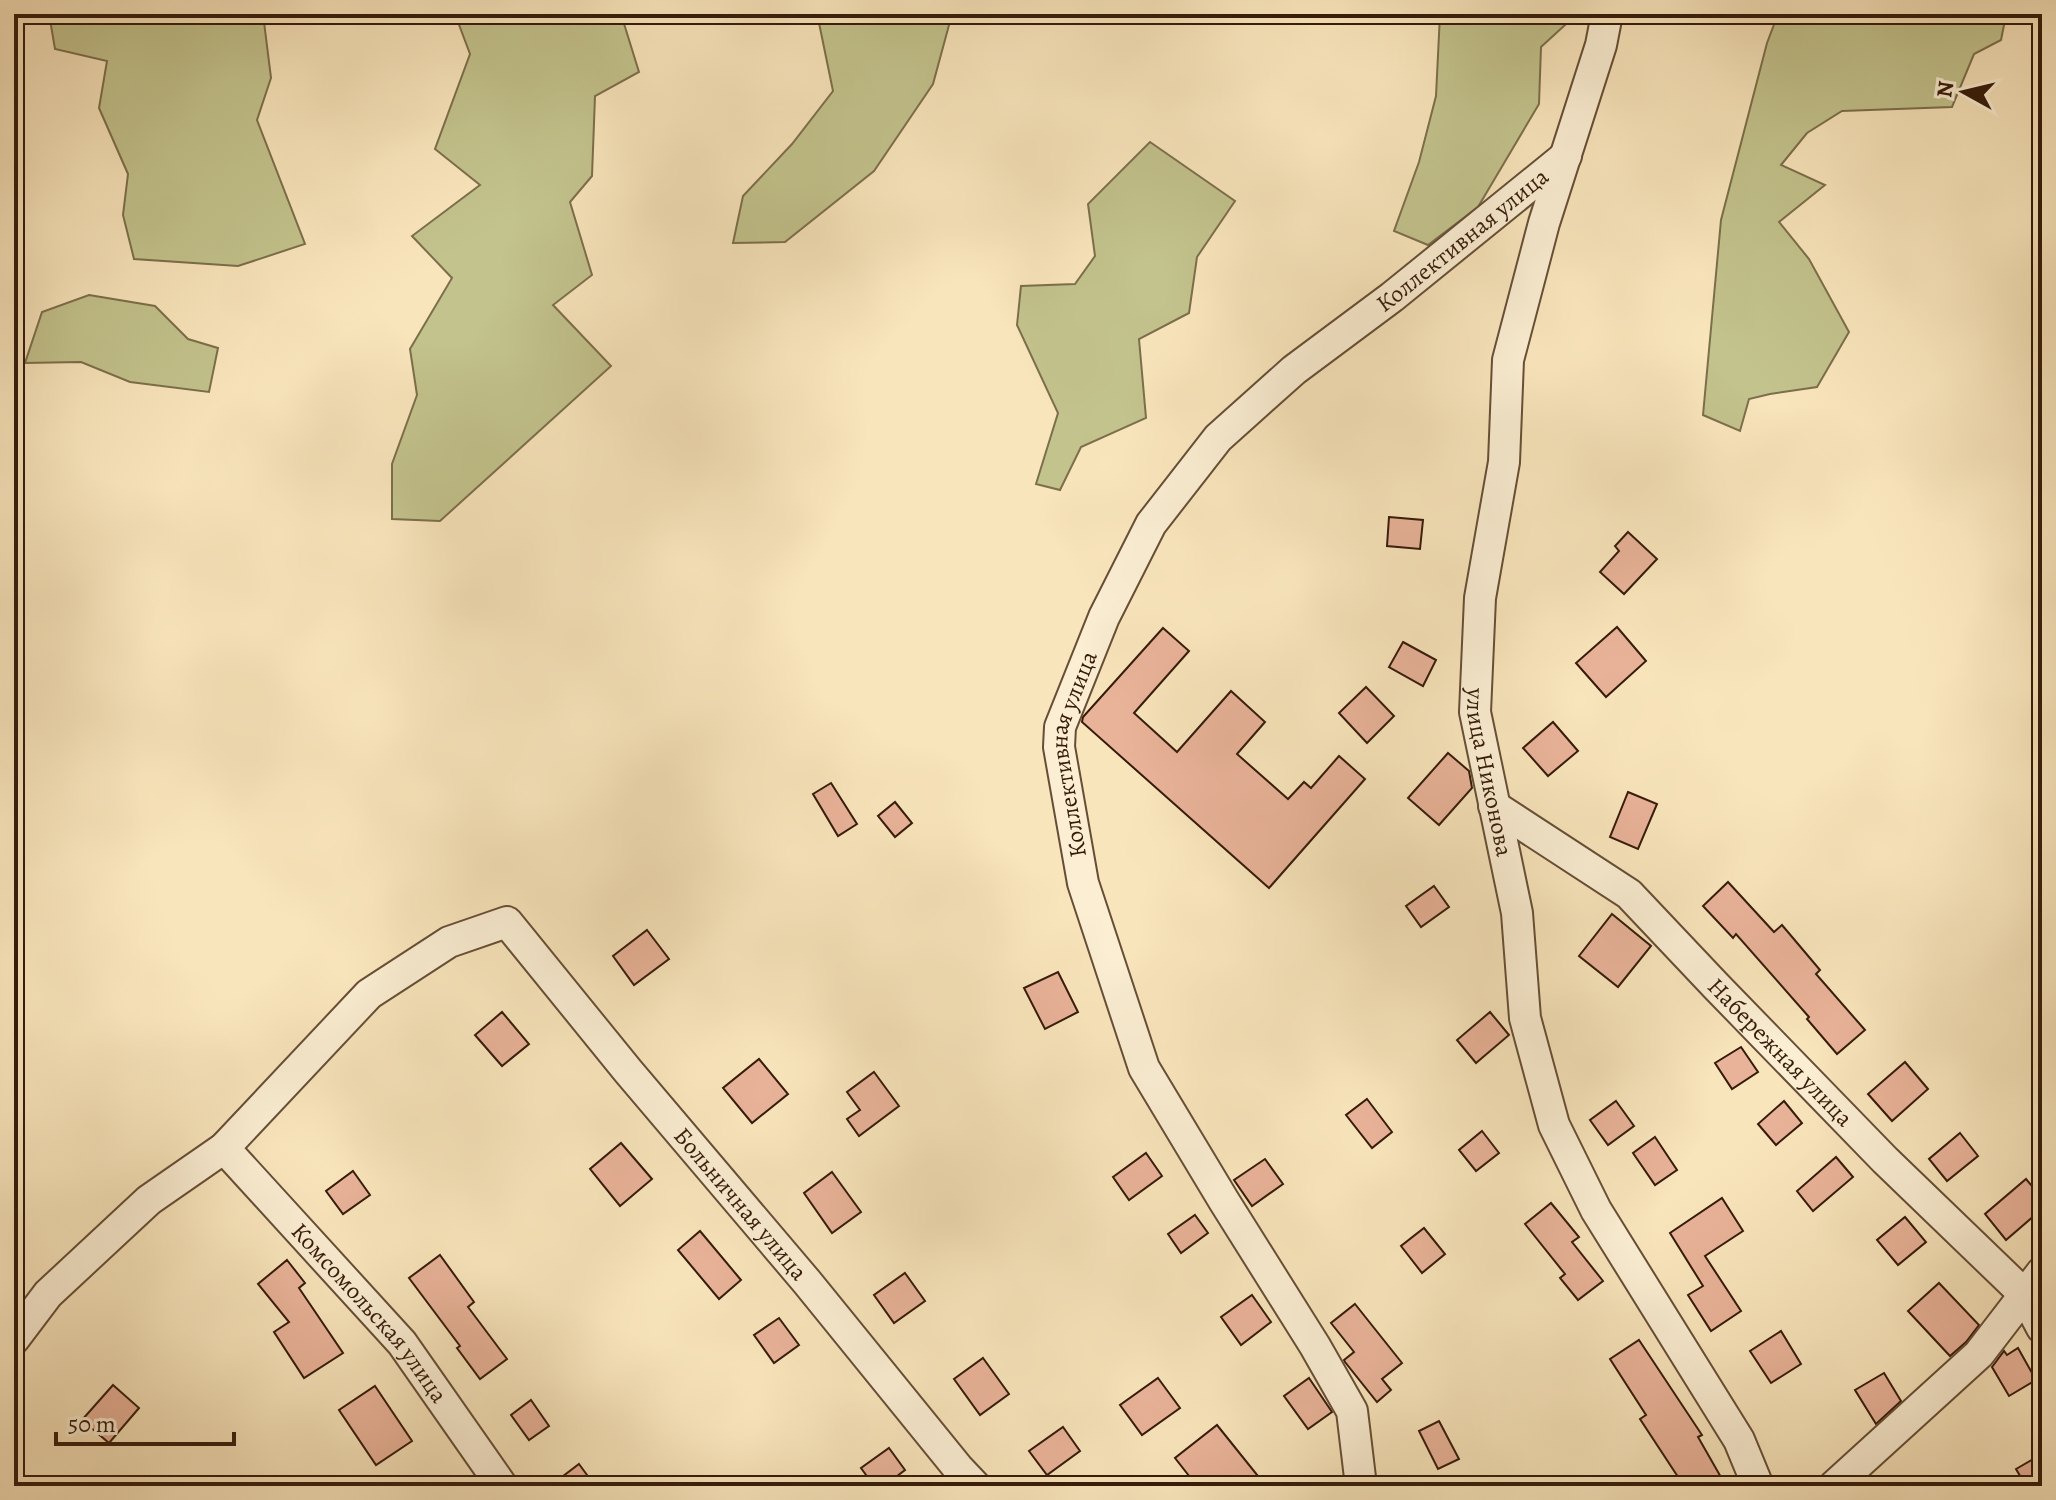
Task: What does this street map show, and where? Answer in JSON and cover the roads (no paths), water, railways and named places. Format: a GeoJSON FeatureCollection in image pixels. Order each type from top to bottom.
{"type":"FeatureCollection","features":[{"type":"Feature","properties":{"kind":"street","name":"улица Никонова"},"geometry":{"type":"LineString","coordinates":[[1607,14],[1601,45],[1544,223],[1508,360],[1504,462],[1480,598],[1475,712],[1517,913],[1525,1018],[1554,1125],[1596,1210],[1739,1440],[1758,1486]]}},
{"type":"Feature","properties":{"kind":"street","name":"Коллективная улица"},"geometry":{"type":"LineString","coordinates":[[1361,1486],[1352,1411],[1144,1068],[1083,883],[1059,747],[1060,727],[1104,617],[1151,524],[1218,438],[1294,370],[1392,297],[1566,156]]}},
{"type":"Feature","properties":{"kind":"street","name":"Набережная улица"},"geometry":{"type":"LineString","coordinates":[[1494,806],[1629,894],[1885,1160],[2033,1283],[2042,1328]]}},
{"type":"Feature","properties":{"kind":"street","name":"Больничная улица"},"geometry":{"type":"LineString","coordinates":[[224,1148],[369,994],[449,942],[507,922],[975,1486]]}},
{"type":"Feature","properties":{"kind":"street"},"geometry":{"type":"LineString","coordinates":[[14,1339],[48,1294],[149,1200],[224,1148]]}},
{"type":"Feature","properties":{"kind":"street","name":"Комсомольская улица"},"geometry":{"type":"LineString","coordinates":[[224,1148],[402,1343],[502,1486]]}},
{"type":"Feature","properties":{"kind":"street"},"geometry":{"type":"LineString","coordinates":[[1834,1486],[1979,1354],[2033,1283]]}}]}
